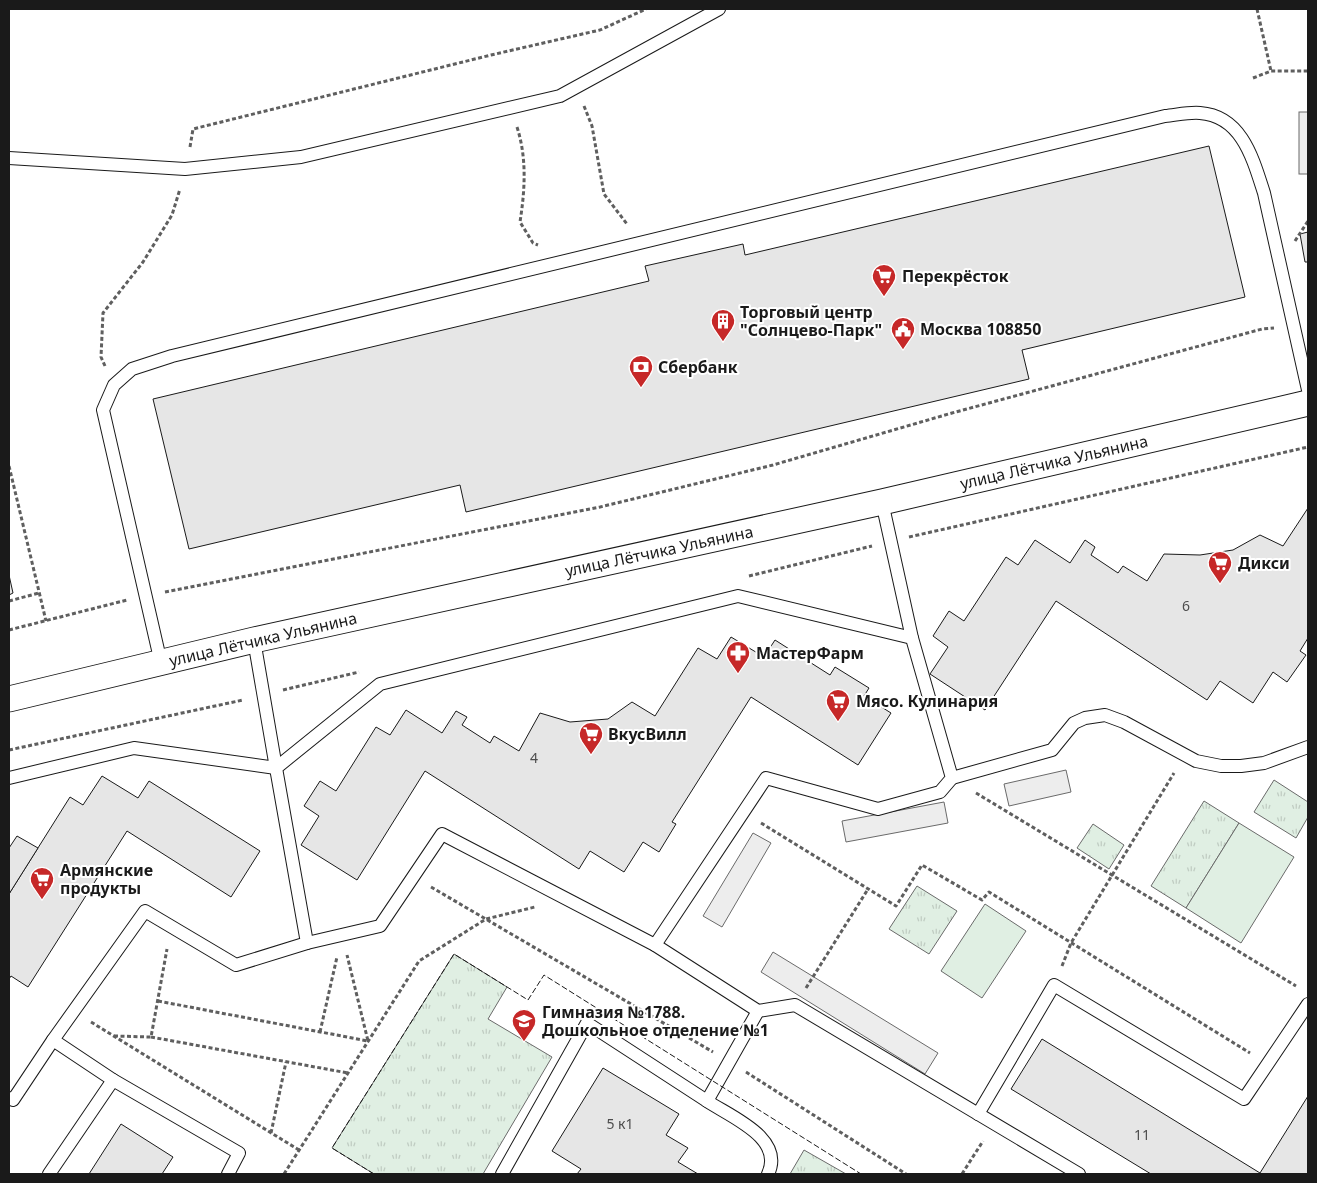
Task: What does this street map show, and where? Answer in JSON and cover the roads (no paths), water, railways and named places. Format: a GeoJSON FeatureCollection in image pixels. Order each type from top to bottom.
{"type":"FeatureCollection","features":[{"type":"Feature","properties":{"kind":"street","name":"улица Лётчика Ульянина"},"geometry":{"type":"LineString","coordinates":[[9,699],[254,640],[882,502],[1308,403]]}},
{"type":"Feature","properties":{"kind":"lane"},"geometry":{"type":"LineString","coordinates":[[9,158],[185,169],[301,157],[560,96],[719,9]]}},
{"type":"Feature","properties":{"kind":"lane"},"geometry":{"type":"LineString","coordinates":[[161,663],[104,410],[114,385],[132,369],[172,356],[1165,116],[1200,113],[1226,120],[1241,138],[1254,163],[1264,193],[1308,390]]}},
{"type":"Feature","properties":{"kind":"lane"},"geometry":{"type":"LineString","coordinates":[[882,502],[912,638],[952,778]]}},
{"type":"Feature","properties":{"kind":"lane"},"geometry":{"type":"LineString","coordinates":[[9,778],[134,748],[276,768],[380,684],[738,596],[912,638]]}},
{"type":"Feature","properties":{"kind":"lane"},"geometry":{"type":"LineString","coordinates":[[254,640],[307,944]]}},
{"type":"Feature","properties":{"kind":"lane"},"geometry":{"type":"LineString","coordinates":[[655,945],[766,778],[878,809],[940,792],[952,778],[1052,750],[1074,723],[1085,718],[1105,715],[1124,722],[1184,755],[1205,762],[1241,766],[1282,758],[1308,747]]}},
{"type":"Feature","properties":{"kind":"lane"},"geometry":{"type":"LineString","coordinates":[[9,1098],[13,1100],[53,1040],[145,911],[236,965],[307,944],[380,926],[442,834],[655,945],[758,1011],[795,1005],[1079,1174]]}},
{"type":"Feature","properties":{"kind":"lane"},"geometry":{"type":"LineString","coordinates":[[978,1114],[1054,985],[1244,1098],[1308,1004]]}},
{"type":"Feature","properties":{"kind":"lane"},"geometry":{"type":"LineString","coordinates":[[707,1101],[758,1011]]}},
{"type":"Feature","properties":{"kind":"lane"},"geometry":{"type":"LineString","coordinates":[[502,1174],[587,1023],[763,1138],[771,1151],[772,1163],[768,1174]]}},
{"type":"Feature","properties":{"kind":"lane"},"geometry":{"type":"LineString","coordinates":[[53,1040],[113,1080],[239,1153],[228,1174]]}},
{"type":"Feature","properties":{"kind":"lane"},"geometry":{"type":"LineString","coordinates":[[49,1174],[113,1080]]}},
{"type":"Feature","properties":{"kind":"place","name":"Перекрёсток"},"geometry":{"type":"Point","coordinates":[884,297]}},
{"type":"Feature","properties":{"kind":"place","name":"Торговый центр \"Солнцево-Парк\""},"geometry":{"type":"Point","coordinates":[723,342]}},
{"type":"Feature","properties":{"kind":"place","name":"Москва 108850"},"geometry":{"type":"Point","coordinates":[903,350]}},
{"type":"Feature","properties":{"kind":"place","name":"Сбербанк"},"geometry":{"type":"Point","coordinates":[641,388]}},
{"type":"Feature","properties":{"kind":"place","name":"Дикси"},"geometry":{"type":"Point","coordinates":[1220,584]}},
{"type":"Feature","properties":{"kind":"place","name":"МастерФарм"},"geometry":{"type":"Point","coordinates":[738,674]}},
{"type":"Feature","properties":{"kind":"place","name":"Мясо. Кулинария"},"geometry":{"type":"Point","coordinates":[838,722]}},
{"type":"Feature","properties":{"kind":"place","name":"ВкусВилл"},"geometry":{"type":"Point","coordinates":[591,755]}},
{"type":"Feature","properties":{"kind":"place","name":"Армянские продукты"},"geometry":{"type":"Point","coordinates":[42,900]}},
{"type":"Feature","properties":{"kind":"place","name":"Гимназия №1788. Дошкольное отделение №1"},"geometry":{"type":"Point","coordinates":[524,1042]}}]}
